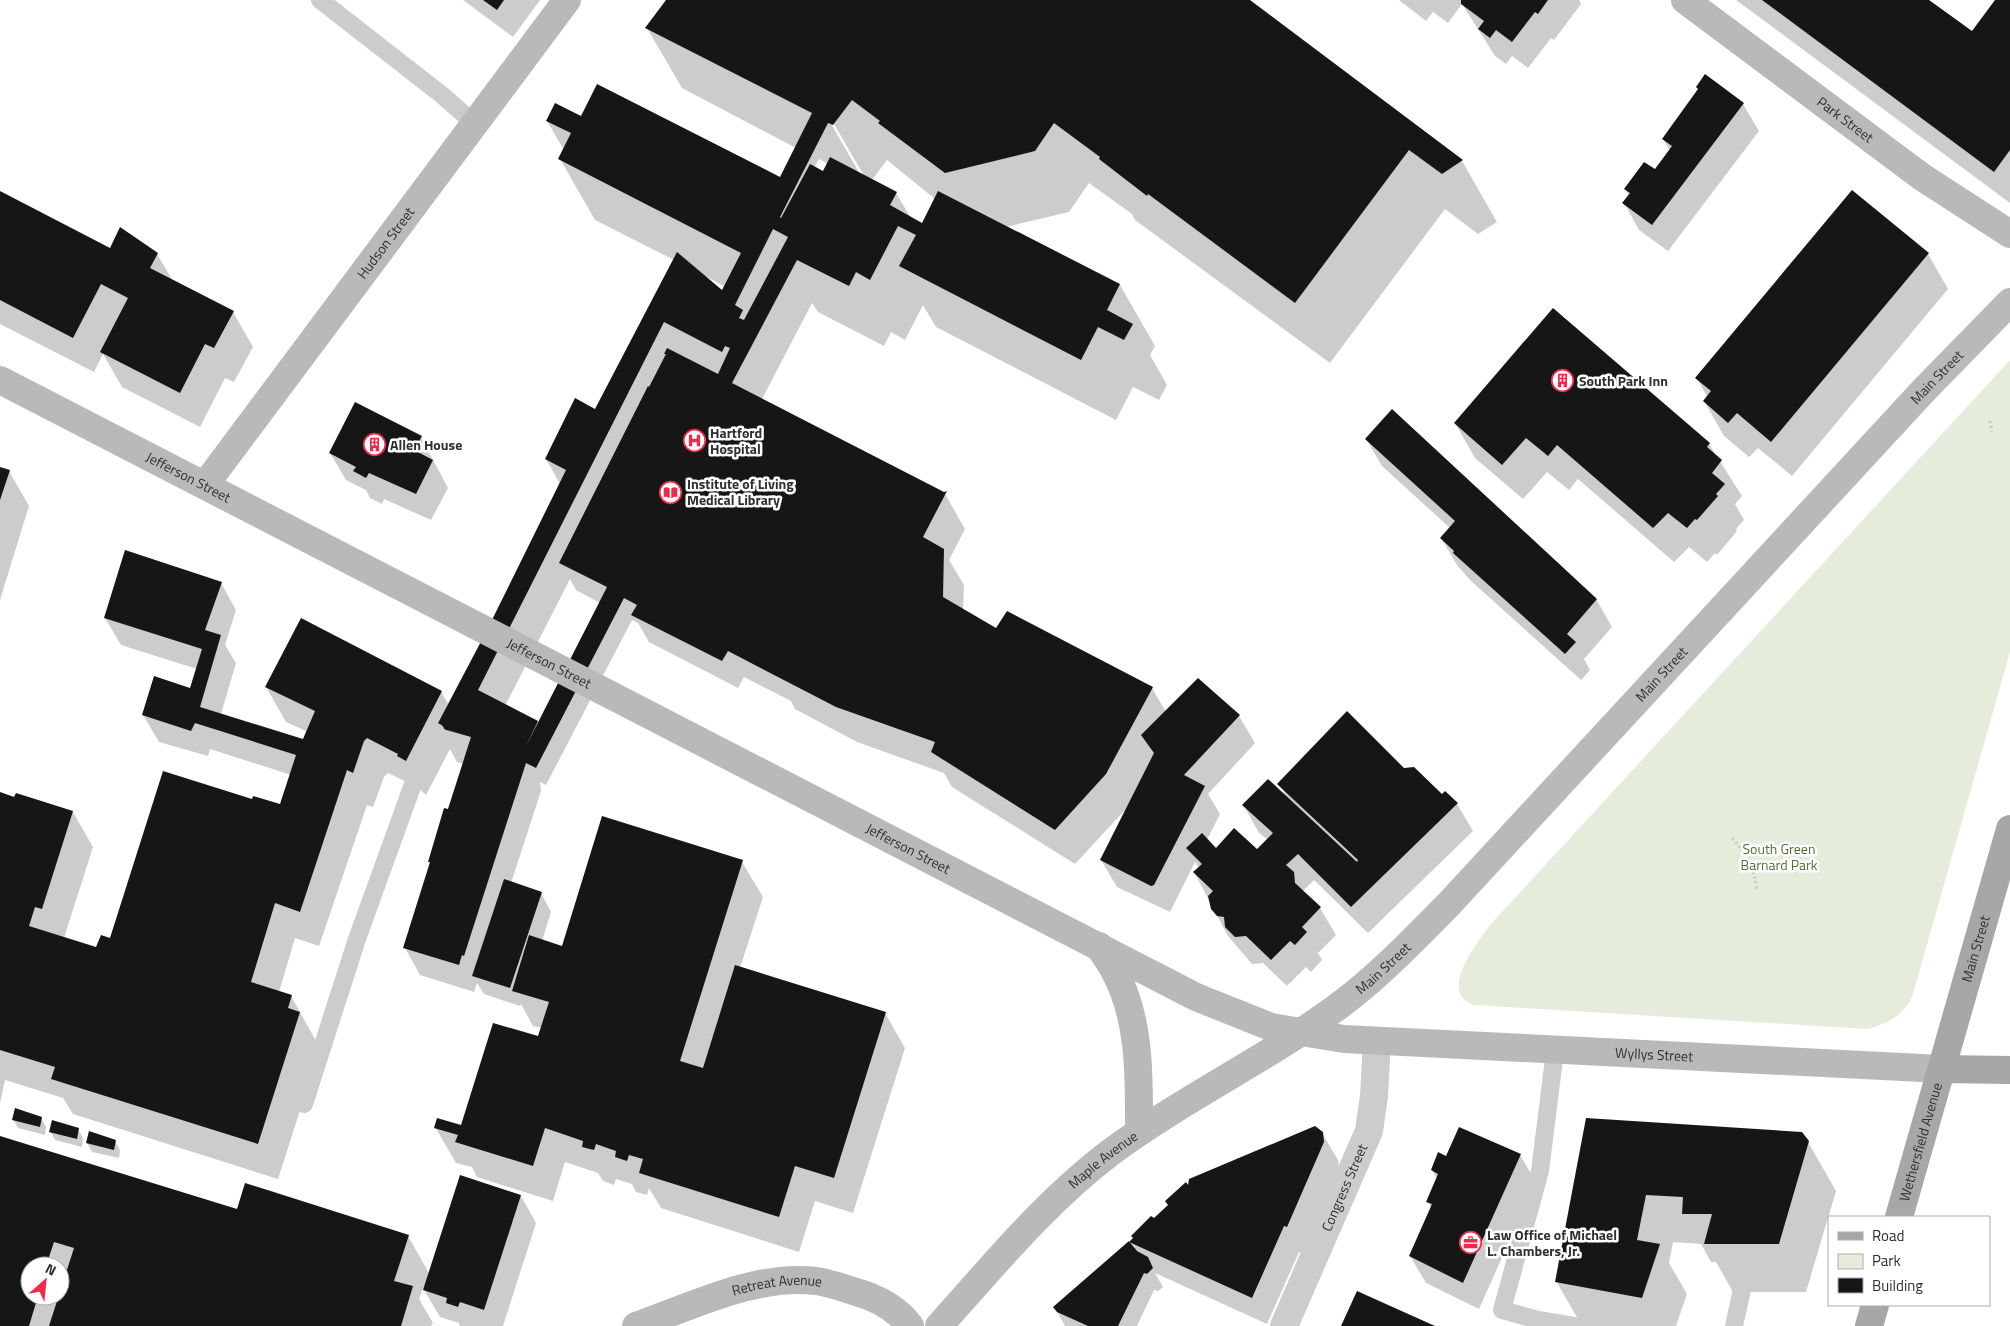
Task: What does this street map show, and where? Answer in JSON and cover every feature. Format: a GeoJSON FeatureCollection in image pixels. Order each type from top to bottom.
{"type":"FeatureCollection","features":[{"type":"Feature","properties":{"kind":"main road","name":"Hudson Street"},"geometry":{"type":"LineString","coordinates":[[205,485],[567,0]]}},
{"type":"Feature","properties":{"kind":"main road","name":"Park Street"},"geometry":{"type":"LineString","coordinates":[[1685,0],[1922,177],[2010,234]]}},
{"type":"Feature","properties":{"kind":"main road","name":"Main Street"},"geometry":{"type":"LineString","coordinates":[[1300,1032],[1342,1004],[1364,986],[1448,905],[1924,390],[2010,302]]}},
{"type":"Feature","properties":{"kind":"main road","name":"Jefferson Street"},"geometry":{"type":"LineString","coordinates":[[0,380],[486,632],[861,822],[1204,1001],[1271,1027],[1300,1032]]}},
{"type":"Feature","properties":{"kind":"main road","name":"Main Street"},"geometry":{"type":"LineString","coordinates":[[1942,1069],[2010,829]]}},
{"type":"Feature","properties":{"kind":"main road"},"geometry":{"type":"LineString","coordinates":[[1099,946],[1116,973],[1135,1034],[1139,1066],[1139,1132]]}},
{"type":"Feature","properties":{"kind":"main road","name":"Wyllys Street"},"geometry":{"type":"LineString","coordinates":[[1300,1032],[1377,1041],[1556,1051],[1942,1069],[2010,1070]]}},
{"type":"Feature","properties":{"kind":"main road","name":"Maple Avenue"},"geometry":{"type":"LineString","coordinates":[[939,1326],[1026,1230],[1084,1174],[1139,1132],[1300,1032]]}},
{"type":"Feature","properties":{"kind":"main road","name":"Wethersfield Avenue"},"geometry":{"type":"LineString","coordinates":[[1899,1216],[1942,1069]]}},
{"type":"Feature","properties":{"kind":"main road","name":"Retreat Avenue"},"geometry":{"type":"LineString","coordinates":[[636,1326],[732,1292],[763,1284],[795,1280],[824,1282],[866,1295],[897,1311],[910,1326]]}},
{"type":"Feature","properties":{"kind":"main road"},"geometry":{"type":"LineString","coordinates":[[1869,1326],[1875,1306]]}},
{"type":"Feature","properties":{"kind":"street","name":"Congress Street"},"geometry":{"type":"LineString","coordinates":[[1284,1326],[1369,1131],[1374,1096],[1377,1041]]}},
{"type":"Feature","properties":{"kind":"lane"},"geometry":{"type":"LineString","coordinates":[[320,0],[442,95],[475,124]]}},
{"type":"Feature","properties":{"kind":"lane"},"geometry":{"type":"LineString","coordinates":[[304,1104],[357,939],[421,762],[436,732]]}},
{"type":"Feature","properties":{"kind":"lane"},"geometry":{"type":"LineString","coordinates":[[1556,1051],[1540,1171],[1502,1310],[1536,1323],[1574,1326]]}},
{"type":"Feature","properties":{"kind":"lane"},"geometry":{"type":"LineString","coordinates":[[1734,1326],[1745,1276]]}},
{"type":"Feature","properties":{"kind":"path"},"geometry":{"type":"LineString","coordinates":[[1990,421],[1992,432]]}},
{"type":"Feature","properties":{"kind":"path"},"geometry":{"type":"LineString","coordinates":[[1732,838],[1745,852],[1754,870],[1757,890]]}},
{"type":"Feature","properties":{"kind":"green space","name":"South Green Barnard Park"},"geometry":{"type":"Polygon","coordinates":[[[2010,360],[2010,652],[1913,994],[1905,1008],[1895,1018],[1867,1029],[1474,1005],[1464,999],[1459,990],[1459,979],[1463,967],[1490,925],[2010,360]]]}},
{"type":"Feature","properties":{"kind":"building"},"geometry":{"type":"Polygon","coordinates":[[[483,0],[504,0],[497,10],[483,0]]]}},
{"type":"Feature","properties":{"kind":"building"},"geometry":{"type":"Polygon","coordinates":[[[666,0],[1250,0],[1463,160],[1442,174],[1409,150],[1295,303],[1148,194],[1147,196],[1099,159],[1100,157],[1054,123],[1035,151],[945,173],[878,123],[880,121],[852,100],[833,125],[828,123],[781,218],[810,164],[823,171],[830,157],[897,192],[890,205],[922,223],[938,191],[1120,284],[1107,310],[1133,324],[1124,340],[1098,327],[1081,360],[899,266],[916,235],[898,226],[870,280],[856,272],[849,286],[797,260],[732,383],[944,492],[947,491],[923,537],[944,549],[943,597],[996,628],[1007,611],[1153,687],[1106,774],[1055,830],[931,752],[935,742],[836,707],[728,651],[722,661],[631,615],[637,605],[624,598],[536,768],[526,763],[464,956],[462,955],[459,965],[403,948],[430,862],[428,862],[444,808],[448,809],[471,737],[436,727],[486,632],[566,470],[545,459],[575,398],[595,409],[677,252],[722,290],[741,253],[558,159],[571,133],[546,121],[555,103],[581,116],[597,84],[780,177],[812,113],[645,28],[666,0]],[[773,229],[735,305],[743,310],[739,318],[744,320],[788,237],[773,229]],[[664,322],[478,690],[538,721],[526,746],[607,587],[559,563],[666,354],[664,354],[667,348],[718,374],[730,348],[725,346],[722,352],[664,322]]]}},
{"type":"Feature","properties":{"kind":"building"},"geometry":{"type":"Polygon","coordinates":[[[1461,0],[1548,0],[1538,14],[1535,12],[1512,42],[1496,30],[1490,38],[1478,29],[1484,21],[1461,4],[1461,0]]]}},
{"type":"Feature","properties":{"kind":"building"},"geometry":{"type":"Polygon","coordinates":[[[1762,0],[1929,0],[1972,31],[1995,0],[2010,0],[2010,150],[1994,172],[1762,0]]]}},
{"type":"Feature","properties":{"kind":"building"},"geometry":{"type":"Polygon","coordinates":[[[1705,74],[1744,103],[1652,225],[1622,203],[1630,193],[1624,189],[1644,162],[1655,169],[1672,146],[1662,139],[1698,89],[1696,87],[1705,74]]]}},
{"type":"Feature","properties":{"kind":"building"},"geometry":{"type":"Polygon","coordinates":[[[1852,190],[1929,253],[1771,442],[1737,413],[1728,423],[1703,401],[1711,391],[1695,378],[1852,190]]]}},
{"type":"Feature","properties":{"kind":"building"},"geometry":{"type":"Polygon","coordinates":[[[0,191],[110,248],[120,227],[158,253],[150,268],[234,311],[214,348],[205,344],[180,393],[100,352],[128,298],[101,284],[73,338],[0,300],[0,191]]]}},
{"type":"Feature","properties":{"kind":"building","name":"South Park Inn"},"geometry":{"type":"Polygon","coordinates":[[[1553,308],[1710,443],[1707,447],[1722,460],[1712,473],[1725,484],[1716,494],[1718,496],[1697,520],[1695,519],[1687,528],[1668,513],[1653,528],[1557,445],[1548,456],[1526,438],[1502,465],[1454,423],[1553,308]]]}},
{"type":"Feature","properties":{"kind":"building","name":"Allen House"},"geometry":{"type":"Polygon","coordinates":[[[355,402],[422,436],[414,450],[433,460],[416,494],[369,473],[366,478],[353,471],[356,467],[329,453],[355,402]]]}},
{"type":"Feature","properties":{"kind":"building"},"geometry":{"type":"Polygon","coordinates":[[[1392,409],[1597,599],[1567,634],[1576,642],[1565,654],[1453,553],[1454,551],[1440,538],[1455,521],[1365,439],[1392,409]]]}},
{"type":"Feature","properties":{"kind":"building"},"geometry":{"type":"Polygon","coordinates":[[[0,467],[10,470],[0,500],[0,467]]]}},
{"type":"Feature","properties":{"kind":"building"},"geometry":{"type":"Polygon","coordinates":[[[125,550],[222,582],[205,630],[221,635],[200,707],[303,739],[315,711],[265,687],[301,618],[442,691],[406,761],[397,756],[398,754],[367,738],[364,741],[353,773],[347,770],[300,912],[275,903],[251,982],[292,995],[288,1008],[300,1012],[258,1144],[51,1079],[55,1067],[0,1050],[0,792],[14,797],[16,793],[73,811],[42,909],[35,907],[29,926],[96,947],[101,935],[110,938],[163,771],[252,799],[253,796],[280,804],[296,755],[195,723],[191,731],[142,715],[154,676],[190,688],[202,649],[104,618],[125,550]]]}},
{"type":"Feature","properties":{"kind":"building"},"geometry":{"type":"Polygon","coordinates":[[[1198,678],[1240,715],[1184,775],[1205,786],[1154,885],[1151,886],[1100,860],[1154,753],[1141,735],[1198,678]]]}},
{"type":"Feature","properties":{"kind":"building"},"geometry":{"type":"Polygon","coordinates":[[[1347,711],[1404,768],[1414,767],[1442,794],[1445,791],[1458,803],[1351,907],[1298,854],[1286,865],[1294,872],[1295,883],[1321,907],[1302,927],[1307,932],[1295,945],[1290,941],[1271,960],[1246,936],[1235,937],[1225,927],[1224,917],[1217,916],[1211,909],[1208,896],[1213,891],[1193,872],[1202,864],[1186,848],[1202,833],[1216,848],[1234,828],[1257,849],[1273,833],[1242,805],[1268,779],[1357,862],[1358,860],[1277,784],[1347,711]]]}},
{"type":"Feature","properties":{"kind":"building"},"geometry":{"type":"Polygon","coordinates":[[[602,816],[743,860],[680,1061],[703,1068],[735,965],[886,1012],[834,1178],[795,1166],[779,1217],[639,1173],[643,1159],[629,1155],[627,1161],[615,1157],[616,1151],[596,1144],[594,1150],[582,1147],[583,1141],[545,1128],[533,1166],[455,1142],[458,1135],[434,1128],[437,1118],[461,1125],[493,1023],[538,1036],[549,1002],[512,991],[529,935],[562,946],[602,816]]]}},
{"type":"Feature","properties":{"kind":"building"},"geometry":{"type":"Polygon","coordinates":[[[504,879],[542,892],[510,988],[472,976],[504,879]]]}},
{"type":"Feature","properties":{"kind":"building"},"geometry":{"type":"Polygon","coordinates":[[[15,1108],[42,1117],[40,1127],[12,1120],[15,1108]]]}},
{"type":"Feature","properties":{"kind":"building"},"geometry":{"type":"Polygon","coordinates":[[[1586,1118],[1802,1132],[1809,1141],[1779,1244],[1704,1244],[1712,1214],[1682,1214],[1683,1197],[1646,1195],[1637,1240],[1660,1244],[1642,1298],[1555,1282],[1586,1118]]]}},
{"type":"Feature","properties":{"kind":"building"},"geometry":{"type":"Polygon","coordinates":[[[52,1120],[79,1128],[77,1139],[49,1132],[52,1120]]]}},
{"type":"Feature","properties":{"kind":"building"},"geometry":{"type":"Polygon","coordinates":[[[1315,1126],[1323,1132],[1324,1142],[1287,1227],[1284,1226],[1252,1298],[1129,1242],[1133,1238],[1131,1236],[1151,1216],[1154,1218],[1168,1205],[1165,1201],[1186,1182],[1188,1185],[1189,1179],[1315,1126]]]}},
{"type":"Feature","properties":{"kind":"building"},"geometry":{"type":"Polygon","coordinates":[[[1459,1127],[1521,1154],[1463,1283],[1409,1256],[1432,1204],[1426,1202],[1438,1174],[1431,1170],[1438,1152],[1446,1156],[1459,1127]]]}},
{"type":"Feature","properties":{"kind":"building"},"geometry":{"type":"Polygon","coordinates":[[[89,1131],[116,1140],[114,1150],[86,1143],[89,1131]]]}},
{"type":"Feature","properties":{"kind":"building"},"geometry":{"type":"Polygon","coordinates":[[[0,1136],[237,1209],[245,1183],[409,1235],[394,1281],[413,1286],[401,1326],[49,1326],[55,1306],[70,1306],[70,1260],[74,1248],[54,1242],[49,1256],[20,1256],[20,1306],[35,1306],[29,1326],[0,1326],[0,1136]]]}},
{"type":"Feature","properties":{"kind":"building"},"geometry":{"type":"Polygon","coordinates":[[[460,1175],[521,1195],[484,1310],[460,1302],[458,1307],[446,1303],[447,1298],[423,1290],[460,1175]]]}},
{"type":"Feature","properties":{"kind":"building"},"geometry":{"type":"Polygon","coordinates":[[[1129,1241],[1137,1251],[1148,1257],[1153,1268],[1147,1274],[1144,1273],[1118,1326],[1088,1326],[1057,1312],[1053,1307],[1129,1241]]]}},
{"type":"Feature","properties":{"kind":"building"},"geometry":{"type":"Polygon","coordinates":[[[1357,1291],[1435,1326],[1341,1326],[1357,1291]]]}},
{"type":"Feature","properties":{"kind":"place","name":"South Park Inn"},"geometry":{"type":"Point","coordinates":[1563,381]}},
{"type":"Feature","properties":{"kind":"place","name":"Hartford Hospital"},"geometry":{"type":"Point","coordinates":[694,441]}},
{"type":"Feature","properties":{"kind":"place","name":"Allen House"},"geometry":{"type":"Point","coordinates":[374,445]}},
{"type":"Feature","properties":{"kind":"place","name":"Institute of Living Medical Library"},"geometry":{"type":"Point","coordinates":[671,492]}},
{"type":"Feature","properties":{"kind":"place","name":"Law Office of Michael L. Chambers, Jr."},"geometry":{"type":"Point","coordinates":[1471,1243]}}]}
